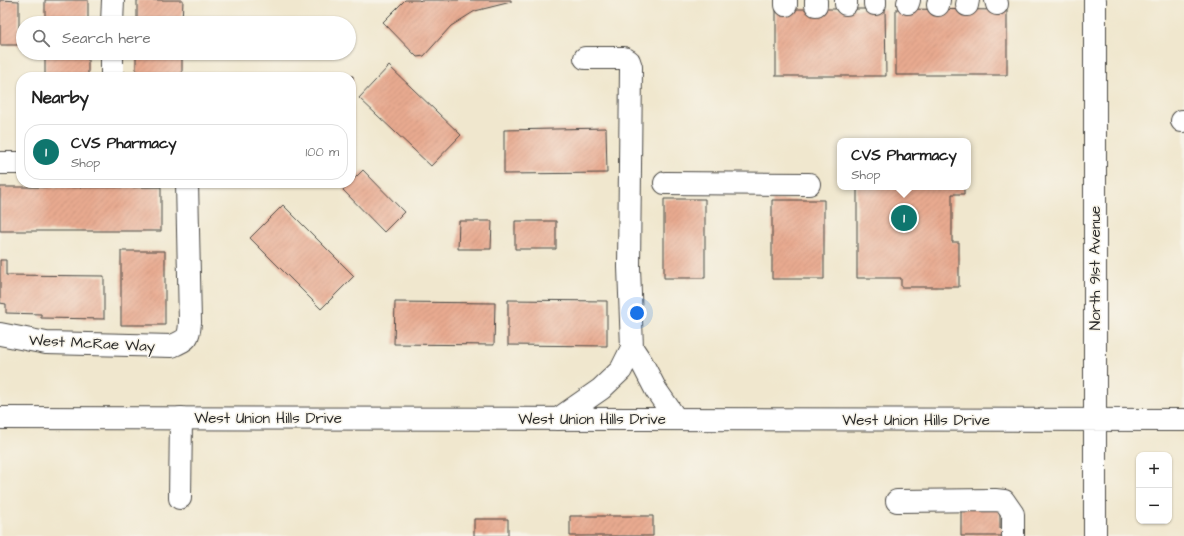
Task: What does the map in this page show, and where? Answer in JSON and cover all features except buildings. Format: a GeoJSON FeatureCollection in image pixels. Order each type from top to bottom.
{"type":"FeatureCollection","features":[{"type":"Feature","properties":{"kind":"main road"},"geometry":{"type":"LineString","coordinates":[[112,0],[112,16]]}},
{"type":"Feature","properties":{"kind":"main road","name":"North 91st Avenue"},"geometry":{"type":"LineString","coordinates":[[1095,0],[1095,536]]}},
{"type":"Feature","properties":{"kind":"main road"},"geometry":{"type":"LineString","coordinates":[[558,419],[601,389],[621,370],[632,348],[629,267],[631,67],[629,61],[624,58],[585,58]]}},
{"type":"Feature","properties":{"kind":"main road"},"geometry":{"type":"LineString","coordinates":[[112,60],[112,72]]}},
{"type":"Feature","properties":{"kind":"main road"},"geometry":{"type":"LineString","coordinates":[[0,163],[16,163]]}},
{"type":"Feature","properties":{"kind":"main road"},"geometry":{"type":"LineString","coordinates":[[665,183],[809,184]]}},
{"type":"Feature","properties":{"kind":"main road","name":"West McRae Way"},"geometry":{"type":"LineString","coordinates":[[0,334],[46,343],[172,346],[184,341],[189,334],[190,322],[187,188]]}},
{"type":"Feature","properties":{"kind":"main road"},"geometry":{"type":"LineString","coordinates":[[632,348],[642,363],[656,390],[676,419]]}},
{"type":"Feature","properties":{"kind":"main road","name":"West Union Hills Drive"},"geometry":{"type":"LineString","coordinates":[[0,418],[1184,420]]}},
{"type":"Feature","properties":{"kind":"main road"},"geometry":{"type":"LineString","coordinates":[[180,498],[181,418]]}},
{"type":"Feature","properties":{"kind":"main road"},"geometry":{"type":"LineString","coordinates":[[897,501],[1004,501],[1013,514],[1013,536]]}},
{"type":"Feature","properties":{"kind":"place","name":"CVS Pharmacy"},"geometry":{"type":"Point","coordinates":[904,218]}}]}
